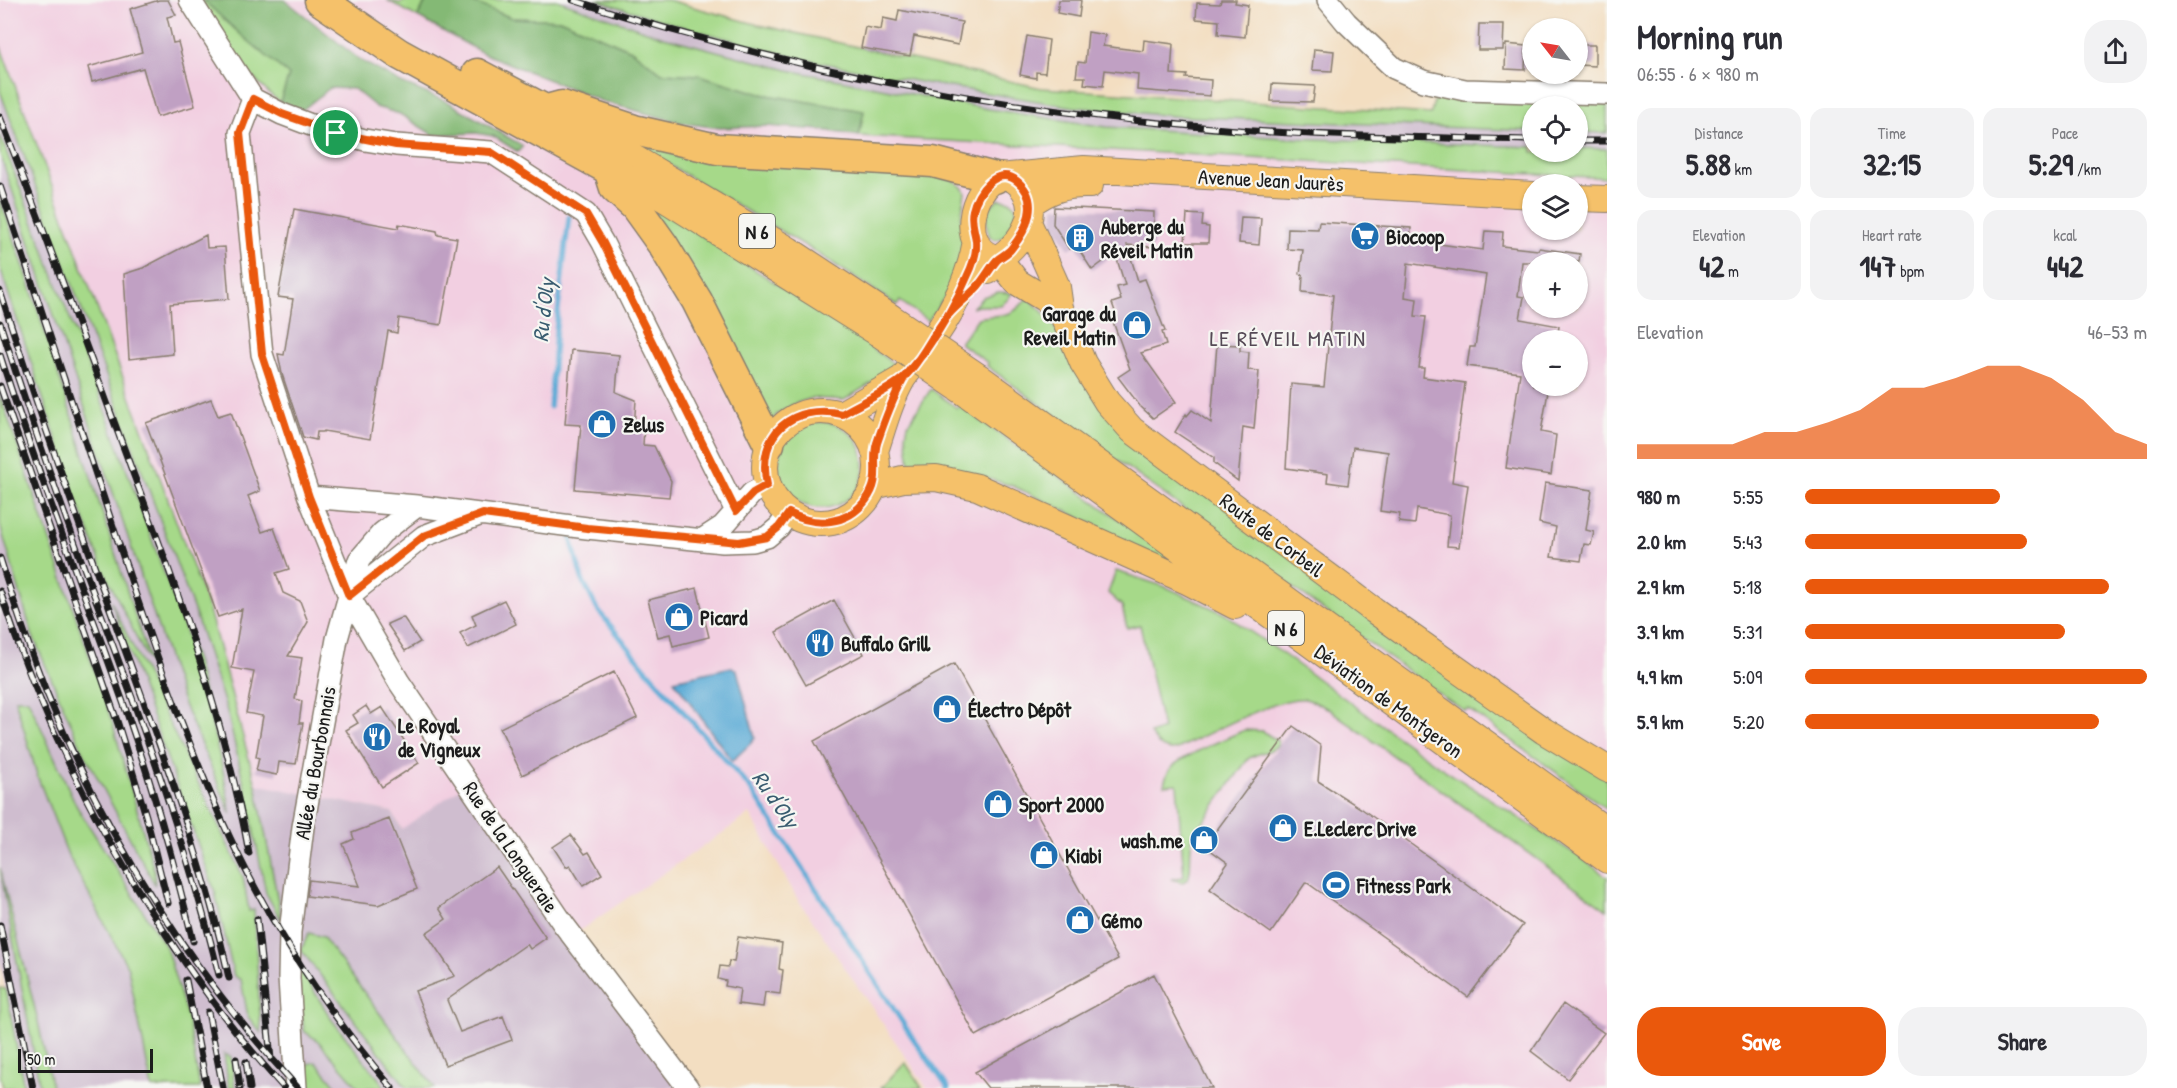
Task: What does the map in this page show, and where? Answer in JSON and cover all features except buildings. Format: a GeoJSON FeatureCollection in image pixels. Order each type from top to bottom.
{"type":"FeatureCollection","features":[{"type":"Feature","properties":{"kind":"highway","name":"N 6"},"geometry":{"type":"LineString","coordinates":[[320,0],[366,33],[407,58],[618,166]]}},
{"type":"Feature","properties":{"kind":"highway","name":"N 6"},"geometry":{"type":"LineString","coordinates":[[353,0],[386,23],[434,51],[547,110],[618,166]]}},
{"type":"Feature","properties":{"kind":"highway"},"geometry":{"type":"LineString","coordinates":[[547,110],[562,106],[634,130],[717,149],[933,162],[1002,177]]}},
{"type":"Feature","properties":{"kind":"highway"},"geometry":{"type":"LineString","coordinates":[[618,166],[615,188],[634,206],[663,245],[697,301],[769,444]]}},
{"type":"Feature","properties":{"kind":"main road","name":"N 6"},"geometry":{"type":"LineString","coordinates":[[618,166],[665,199],[884,324],[973,386]]}},
{"type":"Feature","properties":{"kind":"main road","name":"Avenue Jean Jaurès"},"geometry":{"type":"LineString","coordinates":[[1002,177],[1083,169],[1522,194]]}},
{"type":"Feature","properties":{"kind":"main road"},"geometry":{"type":"LineString","coordinates":[[1029,213],[1023,187],[1002,177],[985,188],[973,209],[972,220],[976,241],[985,255],[998,258],[1017,282],[1060,308]]}},
{"type":"Feature","properties":{"kind":"main road"},"geometry":{"type":"LineString","coordinates":[[948,315],[978,286],[998,258],[1010,250],[1029,213],[1043,194],[1067,186],[1079,184],[1216,190],[1522,209]]}},
{"type":"Feature","properties":{"kind":"main road"},"geometry":{"type":"LineString","coordinates":[[1588,199],[1607,200]]}},
{"type":"Feature","properties":{"kind":"main road","name":"Route de Corbeil"},"geometry":{"type":"LineString","coordinates":[[1029,213],[1057,287],[1060,308],[1071,337],[1095,384],[1118,415],[1146,441],[1331,579],[1508,706],[1607,769]]}},
{"type":"Feature","properties":{"kind":"main road"},"geometry":{"type":"LineString","coordinates":[[1588,214],[1607,215]]}},
{"type":"Feature","properties":{"kind":"main road"},"geometry":{"type":"LineString","coordinates":[[875,451],[903,378],[924,352],[948,315],[968,275],[976,241]]}},
{"type":"Feature","properties":{"kind":"main road"},"geometry":{"type":"LineString","coordinates":[[978,286],[1005,280],[1017,282]]}},
{"type":"Feature","properties":{"kind":"main road"},"geometry":{"type":"LineString","coordinates":[[842,414],[903,378]]}},
{"type":"Feature","properties":{"kind":"main road","name":"Déviation de Montgeron"},"geometry":{"type":"LineString","coordinates":[[973,386],[1307,642],[1607,860]]}},
{"type":"Feature","properties":{"kind":"main road","name":"Déviation de Montgeron"},"geometry":{"type":"LineString","coordinates":[[973,386],[1607,831]]}},
{"type":"Feature","properties":{"kind":"main road"},"geometry":{"type":"LineString","coordinates":[[825,410],[842,414],[863,429],[875,451],[877,469],[873,486],[867,499],[844,518],[814,523],[801,520],[780,506],[767,485],[764,471],[769,444],[778,429],[791,418],[807,412],[825,410]]}},
{"type":"Feature","properties":{"kind":"main road"},"geometry":{"type":"LineString","coordinates":[[873,486],[903,479],[936,478],[977,487],[1189,582],[1307,642]]}},
{"type":"Feature","properties":{"kind":"street"},"geometry":{"type":"LineString","coordinates":[[190,0],[253,99],[282,114],[311,125],[365,140],[396,145],[491,152],[586,214],[608,253],[736,511]]}},
{"type":"Feature","properties":{"kind":"street"},"geometry":{"type":"LineString","coordinates":[[1328,0],[1346,22],[1394,68],[1423,81],[1465,90],[1607,94]]}},
{"type":"Feature","properties":{"kind":"street","name":"Rue de la Longueraie"},"geometry":{"type":"LineString","coordinates":[[253,99],[240,133],[262,354],[309,497],[349,596],[399,682],[564,925],[688,1088]]}},
{"type":"Feature","properties":{"kind":"street"},"geometry":{"type":"LineString","coordinates":[[703,539],[723,526],[753,493],[767,485]]}},
{"type":"Feature","properties":{"kind":"street"},"geometry":{"type":"LineString","coordinates":[[309,497],[417,506],[587,528],[739,542],[767,537],[779,527],[789,513]]}},
{"type":"Feature","properties":{"kind":"street","name":"Allée du Bourbonnais"},"geometry":{"type":"LineString","coordinates":[[296,1088],[289,978],[290,932],[303,828],[337,639],[359,560],[382,533],[417,506]]}},
{"type":"Feature","properties":{"kind":"street"},"geometry":{"type":"LineString","coordinates":[[349,596],[424,536],[483,514]]}},
{"type":"Feature","properties":{"kind":"shaded area"},"geometry":{"type":"Polygon","coordinates":[[[0,0],[503,0],[606,37],[1579,174],[1522,174],[1522,240],[1588,240],[1588,175],[1607,178],[1607,1088],[927,1088],[797,898],[750,814],[566,940],[402,829],[392,812],[256,785],[209,610],[0,45],[0,0]]]}},
{"type":"Feature","properties":{"kind":"shaded area"},"geometry":{"type":"Polygon","coordinates":[[[503,0],[668,0],[755,24],[1041,88],[1422,114],[1522,114],[1522,162],[1588,162],[1588,114],[1607,114],[1607,178],[1588,177],[1588,174],[1554,174],[878,123],[606,37],[503,0]]]}},
{"type":"Feature","properties":{"kind":"shaded area"},"geometry":{"type":"Polygon","coordinates":[[[0,45],[209,610],[256,784],[392,812],[402,829],[462,787],[696,1088],[24,1088],[0,960],[0,45]]]}},
{"type":"Feature","properties":{"kind":"green space"},"geometry":{"type":"Polygon","coordinates":[[[200,0],[203,0],[289,75],[280,102],[267,92],[245,68],[200,0]]]}},
{"type":"Feature","properties":{"kind":"green space"},"geometry":{"type":"Polygon","coordinates":[[[203,0],[285,0],[360,60],[401,83],[450,103],[523,146],[518,152],[493,136],[476,133],[433,135],[400,114],[376,107],[354,89],[330,88],[301,111],[280,102],[289,75],[203,0]]]}},
{"type":"Feature","properties":{"kind":"green space"},"geometry":{"type":"Polygon","coordinates":[[[387,0],[400,3],[406,0],[427,0],[417,17],[387,0]]]}},
{"type":"Feature","properties":{"kind":"green space"},"geometry":{"type":"Polygon","coordinates":[[[427,0],[467,0],[512,18],[562,20],[631,50],[662,73],[699,75],[761,94],[864,111],[859,136],[822,130],[766,126],[720,128],[682,123],[604,102],[485,54],[417,17],[427,0]]]}},
{"type":"Feature","properties":{"kind":"green space"},"geometry":{"type":"Polygon","coordinates":[[[467,0],[557,0],[664,37],[788,70],[988,109],[1107,127],[1287,138],[1522,147],[1522,162],[1588,162],[1588,148],[1607,149],[1607,178],[1588,177],[1588,174],[1536,174],[859,136],[863,111],[761,94],[699,75],[662,73],[631,50],[562,20],[512,18],[467,0]]]}},
{"type":"Feature","properties":{"kind":"green space"},"geometry":{"type":"Polygon","coordinates":[[[596,0],[668,0],[755,24],[1041,88],[1431,114],[1435,95],[1522,100],[1522,131],[1174,116],[1074,107],[926,83],[798,58],[596,0]]]}},
{"type":"Feature","properties":{"kind":"green space"},"geometry":{"type":"Polygon","coordinates":[[[0,45],[209,610],[256,785],[282,922],[266,893],[227,711],[195,613],[0,91],[0,45]]]}},
{"type":"Feature","properties":{"kind":"green space"},"geometry":{"type":"Polygon","coordinates":[[[1588,103],[1607,104],[1607,133],[1588,132],[1588,103]]]}},
{"type":"Feature","properties":{"kind":"green space"},"geometry":{"type":"Polygon","coordinates":[[[0,135],[100,397],[196,661],[222,766],[231,814],[183,702],[0,154],[0,135]]]}},
{"type":"Feature","properties":{"kind":"green space"},"geometry":{"type":"Polygon","coordinates":[[[641,144],[917,170],[953,180],[965,192],[961,219],[965,244],[960,275],[928,321],[900,301],[897,305],[811,249],[639,147],[641,144]]]}},
{"type":"Feature","properties":{"kind":"green space"},"geometry":{"type":"Polygon","coordinates":[[[0,199],[27,276],[152,669],[103,569],[74,492],[5,283],[0,267],[0,199]]]}},
{"type":"Feature","properties":{"kind":"green space"},"geometry":{"type":"Polygon","coordinates":[[[999,199],[1010,201],[1016,208],[1017,214],[1004,237],[996,240],[990,237],[986,221],[990,207],[999,199]]]}},
{"type":"Feature","properties":{"kind":"green space"},"geometry":{"type":"Polygon","coordinates":[[[659,208],[870,344],[869,346],[898,367],[844,400],[812,398],[794,404],[776,415],[772,423],[655,215],[659,208]]]}},
{"type":"Feature","properties":{"kind":"green space"},"geometry":{"type":"Polygon","coordinates":[[[998,292],[1012,293],[1003,304],[998,306],[972,308],[983,297],[998,292]]]}},
{"type":"Feature","properties":{"kind":"green space"},"geometry":{"type":"Polygon","coordinates":[[[1027,298],[1037,306],[1054,327],[1086,385],[1607,779],[1607,809],[1468,709],[1465,711],[1438,693],[987,366],[988,363],[960,343],[978,318],[1011,313],[1027,298]]]}},
{"type":"Feature","properties":{"kind":"green space"},"geometry":{"type":"Polygon","coordinates":[[[931,389],[957,408],[959,405],[1197,575],[1196,578],[1091,523],[1013,486],[952,468],[910,465],[906,434],[908,424],[931,389]]]}},
{"type":"Feature","properties":{"kind":"green space"},"geometry":{"type":"Polygon","coordinates":[[[0,395],[113,725],[154,870],[155,885],[81,747],[32,634],[0,525],[0,395]]]}},
{"type":"Feature","properties":{"kind":"green space"},"geometry":{"type":"Polygon","coordinates":[[[821,422],[838,425],[852,434],[861,448],[864,465],[861,482],[852,496],[838,505],[821,508],[804,505],[790,496],[781,482],[778,465],[781,448],[790,434],[804,425],[821,422]]]}},
{"type":"Feature","properties":{"kind":"green space"},"geometry":{"type":"Polygon","coordinates":[[[1116,571],[1166,587],[1223,613],[1440,767],[1580,857],[1607,877],[1607,910],[1330,710],[1312,701],[1293,700],[1260,710],[1177,749],[1168,750],[1161,746],[1150,734],[1163,729],[1140,625],[1127,628],[1122,606],[1108,593],[1116,571]]]}},
{"type":"Feature","properties":{"kind":"green space"},"geometry":{"type":"Polygon","coordinates":[[[111,601],[243,877],[249,911],[254,910],[261,1033],[248,1017],[241,980],[234,976],[215,892],[111,601]]]}},
{"type":"Feature","properties":{"kind":"green space"},"geometry":{"type":"Polygon","coordinates":[[[15,699],[28,699],[77,807],[166,947],[188,1020],[200,1088],[152,1088],[128,968],[68,855],[38,778],[15,699]]]}},
{"type":"Feature","properties":{"kind":"green space"},"geometry":{"type":"Polygon","coordinates":[[[1245,730],[1262,731],[1278,741],[1278,745],[1248,759],[1193,836],[1188,879],[1183,882],[1171,879],[1184,877],[1177,784],[1164,785],[1168,773],[1172,767],[1185,758],[1245,730]]]}},
{"type":"Feature","properties":{"kind":"green space"},"geometry":{"type":"Polygon","coordinates":[[[0,868],[37,1017],[52,1088],[40,1088],[0,868]]]}},
{"type":"Feature","properties":{"kind":"green space"},"geometry":{"type":"Polygon","coordinates":[[[309,933],[323,937],[435,1088],[407,1088],[301,950],[309,933]]]}},
{"type":"Feature","properties":{"kind":"green space"},"geometry":{"type":"Polygon","coordinates":[[[297,970],[304,975],[332,1020],[386,1088],[359,1088],[318,1041],[304,1031],[297,970]]]}},
{"type":"Feature","properties":{"kind":"green space"},"geometry":{"type":"Polygon","coordinates":[[[0,988],[6,989],[24,1088],[3,1088],[0,1074],[0,988]]]}},
{"type":"Feature","properties":{"kind":"green space"},"geometry":{"type":"Polygon","coordinates":[[[224,1054],[231,1057],[235,1088],[229,1088],[224,1054]]]}},
{"type":"Feature","properties":{"kind":"green space"},"geometry":{"type":"Polygon","coordinates":[[[316,1062],[338,1088],[309,1088],[300,1078],[308,1064],[316,1062]]]}},
{"type":"Feature","properties":{"kind":"green space"},"geometry":{"type":"Polygon","coordinates":[[[905,1062],[922,1088],[881,1088],[905,1062]]]}},
{"type":"Feature","properties":{"kind":"water"},"geometry":{"type":"Polygon","coordinates":[[[731,667],[737,670],[755,738],[732,761],[674,680],[731,667]]]}},
{"type":"Feature","properties":{"kind":"waterway","name":"Ru d'Oly"},"geometry":{"type":"LineString","coordinates":[[550,407],[569,217]]}},
{"type":"Feature","properties":{"kind":"waterway","name":"Ru d'Oly"},"geometry":{"type":"LineString","coordinates":[[571,539],[582,579],[597,609],[751,789],[910,1034],[948,1088]]}},
{"type":"Feature","properties":{"kind":"railway"},"geometry":{"type":"LineString","coordinates":[[573,0],[647,23],[798,63],[950,94],[1027,106],[1104,117],[1225,129],[1357,136],[1522,140]]}},
{"type":"Feature","properties":{"kind":"railway"},"geometry":{"type":"LineString","coordinates":[[0,117],[182,608],[227,754],[249,853]]}},
{"type":"Feature","properties":{"kind":"railway"},"geometry":{"type":"LineString","coordinates":[[1588,141],[1607,141]]}},
{"type":"Feature","properties":{"kind":"railway"},"geometry":{"type":"LineString","coordinates":[[0,186],[148,630],[189,742],[220,816],[255,888],[296,958],[342,1025],[392,1088]]}},
{"type":"Feature","properties":{"kind":"railway"},"geometry":{"type":"LineString","coordinates":[[0,291],[56,458],[193,844],[229,978]]}},
{"type":"Feature","properties":{"kind":"railway"},"geometry":{"type":"LineString","coordinates":[[0,323],[32,422],[177,827],[219,975]]}},
{"type":"Feature","properties":{"kind":"railway"},"geometry":{"type":"LineString","coordinates":[[0,355],[138,746],[164,829],[193,941]]}},
{"type":"Feature","properties":{"kind":"railway"},"geometry":{"type":"LineString","coordinates":[[0,386],[118,724],[146,816],[168,903]]}},
{"type":"Feature","properties":{"kind":"railway"},"geometry":{"type":"LineString","coordinates":[[0,558],[46,691],[69,745],[124,850],[154,901],[222,998],[298,1088]]}},
{"type":"Feature","properties":{"kind":"railway"},"geometry":{"type":"LineString","coordinates":[[0,591],[31,678],[49,720],[110,843],[187,966],[233,1029],[284,1088]]}},
{"type":"Feature","properties":{"kind":"railway"},"geometry":{"type":"LineString","coordinates":[[257,919],[271,1059]]}},
{"type":"Feature","properties":{"kind":"railway"},"geometry":{"type":"LineString","coordinates":[[0,925],[33,1088]]}},
{"type":"Feature","properties":{"kind":"railway"},"geometry":{"type":"LineString","coordinates":[[186,980],[207,1088]]}},
{"type":"Feature","properties":{"kind":"railway"},"geometry":{"type":"LineString","coordinates":[[208,1012],[223,1088]]}},
{"type":"Feature","properties":{"kind":"railway"},"geometry":{"type":"LineString","coordinates":[[236,1059],[240,1088]]}},
{"type":"Feature","properties":{"kind":"railway"},"geometry":{"type":"LineString","coordinates":[[246,1062],[250,1088]]}},
{"type":"Feature","properties":{"kind":"place","name":"Biocoop"},"geometry":{"type":"Point","coordinates":[1365,236]}},
{"type":"Feature","properties":{"kind":"place","name":"Auberge du Réveil Matin"},"geometry":{"type":"Point","coordinates":[1080,238]}},
{"type":"Feature","properties":{"kind":"place","name":"Garage du Reveil Matin"},"geometry":{"type":"Point","coordinates":[1137,325]}},
{"type":"Feature","properties":{"kind":"place","name":"Zelus"},"geometry":{"type":"Point","coordinates":[602,424]}},
{"type":"Feature","properties":{"kind":"place","name":"Picard"},"geometry":{"type":"Point","coordinates":[679,617]}},
{"type":"Feature","properties":{"kind":"place","name":"Buffalo Grill"},"geometry":{"type":"Point","coordinates":[820,643]}},
{"type":"Feature","properties":{"kind":"place","name":"Électro Dépôt"},"geometry":{"type":"Point","coordinates":[947,709]}},
{"type":"Feature","properties":{"kind":"place","name":"Le Royal de Vigneux"},"geometry":{"type":"Point","coordinates":[377,737]}},
{"type":"Feature","properties":{"kind":"place","name":"Sport 2000"},"geometry":{"type":"Point","coordinates":[998,804]}},
{"type":"Feature","properties":{"kind":"place","name":"E.Leclerc Drive"},"geometry":{"type":"Point","coordinates":[1283,828]}},
{"type":"Feature","properties":{"kind":"place","name":"wash.me"},"geometry":{"type":"Point","coordinates":[1204,840]}},
{"type":"Feature","properties":{"kind":"place","name":"Kiabi"},"geometry":{"type":"Point","coordinates":[1044,855]}},
{"type":"Feature","properties":{"kind":"place","name":"Fitness Park"},"geometry":{"type":"Point","coordinates":[1336,885]}},
{"type":"Feature","properties":{"kind":"place","name":"Gémo"},"geometry":{"type":"Point","coordinates":[1080,920]}},
{"type":"Feature","properties":{"kind":"district","name":"LE RÉVEIL MATIN"},"geometry":{"type":"Point","coordinates":[1288,338]}},
{"type":"Feature","properties":{"kind":"route"},"geometry":{"type":"LineString","coordinates":[[336,133],[282,114],[253,99],[240,133],[262,354],[309,497],[349,596],[424,536],[483,514],[587,528],[723,542],[753,541],[767,537],[779,527],[789,513],[801,520],[814,523],[844,518],[867,499],[877,469],[875,451],[903,378],[924,352],[948,315],[968,275],[976,241],[972,220],[973,209],[978,198],[995,178],[1009,176],[1023,187],[1027,194],[1030,212],[1028,222],[1010,250],[998,258],[978,286],[948,315],[924,352],[903,378],[842,414],[825,410],[807,412],[791,418],[778,429],[769,444],[765,458],[764,471],[767,485],[753,493],[736,511],[603,243],[586,214],[491,152],[396,145],[336,133]]}}]}
